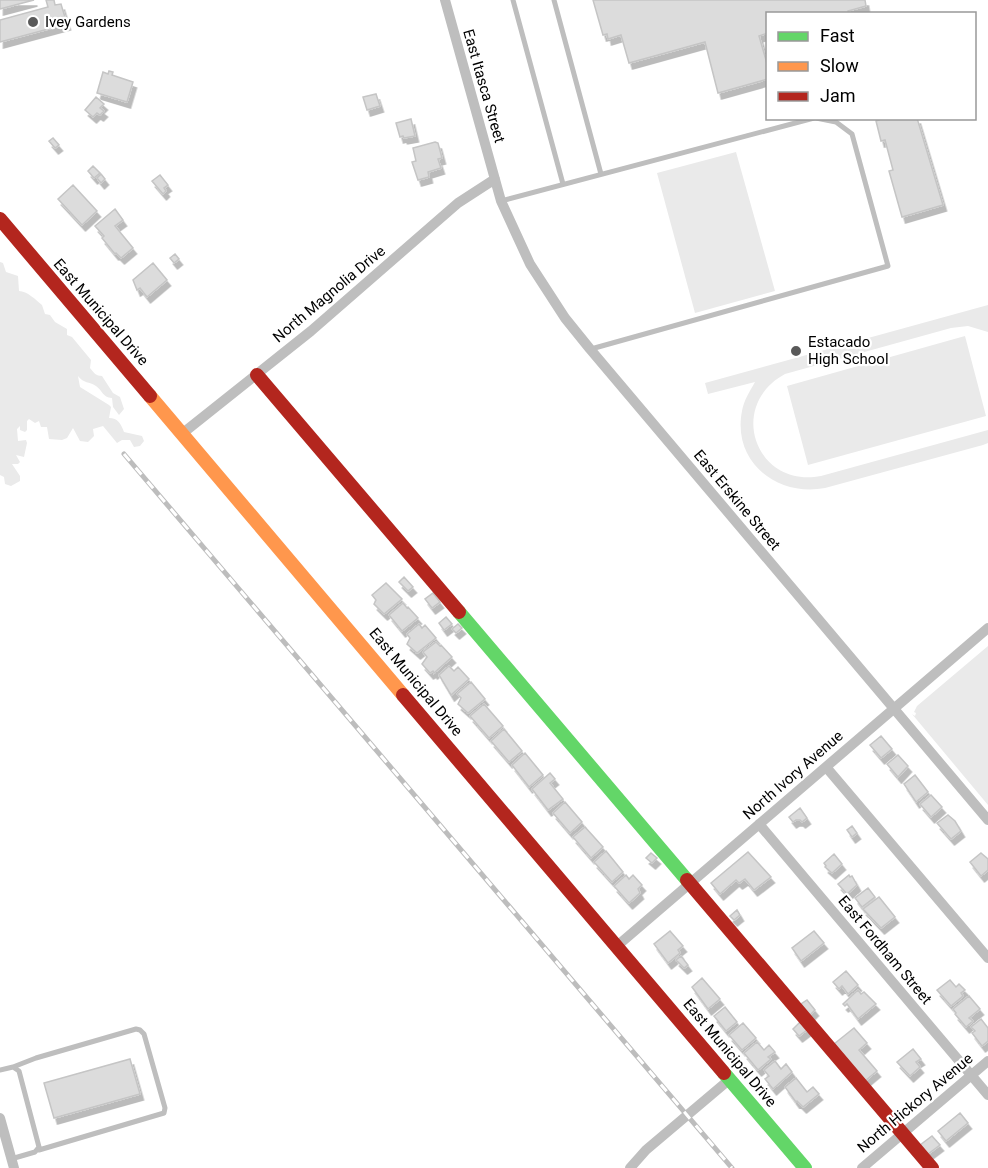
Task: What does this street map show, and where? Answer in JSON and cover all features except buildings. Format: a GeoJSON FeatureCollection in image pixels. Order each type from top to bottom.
{"type":"FeatureCollection","features":[{"type":"Feature","properties":{"kind":"street","name":"East Itasca Street"},"geometry":{"type":"LineString","coordinates":[[445,0],[495,179]]}},
{"type":"Feature","properties":{"kind":"street","name":"East Erskine Street"},"geometry":{"type":"LineString","coordinates":[[495,179],[501,201],[530,264],[565,318],[988,820]]}},
{"type":"Feature","properties":{"kind":"street","name":"North Magnolia Drive"},"geometry":{"type":"LineString","coordinates":[[183,434],[311,331],[458,204],[495,179]]}},
{"type":"Feature","properties":{"kind":"street","name":"East Municipal Drive"},"geometry":{"type":"LineString","coordinates":[[0,219],[805,1168]]}},
{"type":"Feature","properties":{"kind":"street"},"geometry":{"type":"LineString","coordinates":[[257,375],[932,1168]]}},
{"type":"Feature","properties":{"kind":"street","name":"North Ivory Avenue"},"geometry":{"type":"LineString","coordinates":[[617,946],[988,628]]}},
{"type":"Feature","properties":{"kind":"street"},"geometry":{"type":"LineString","coordinates":[[826,767],[988,958]]}},
{"type":"Feature","properties":{"kind":"street","name":"East Fordham Street"},"geometry":{"type":"LineString","coordinates":[[759,825],[988,1095]]}},
{"type":"Feature","properties":{"kind":"street","name":"North Hickory Avenue"},"geometry":{"type":"LineString","coordinates":[[862,1168],[988,1061]]}},
{"type":"Feature","properties":{"kind":"street"},"geometry":{"type":"LineString","coordinates":[[630,1167],[646,1150],[730,1079]]}},
{"type":"Feature","properties":{"kind":"street"},"geometry":{"type":"LineString","coordinates":[[0,1118],[13,1163]]}},
{"type":"Feature","properties":{"kind":"lane"},"geometry":{"type":"LineString","coordinates":[[513,0],[563,184]]}},
{"type":"Feature","properties":{"kind":"lane"},"geometry":{"type":"LineString","coordinates":[[554,0],[601,174]]}},
{"type":"Feature","properties":{"kind":"lane"},"geometry":{"type":"LineString","coordinates":[[501,201],[807,120]]}},
{"type":"Feature","properties":{"kind":"lane"},"geometry":{"type":"LineString","coordinates":[[590,349],[888,266],[852,134],[836,122],[826,120]]}},
{"type":"Feature","properties":{"kind":"lane"},"geometry":{"type":"LineString","coordinates":[[0,1070],[136,1029],[144,1034],[165,1108],[164,1113],[39,1150],[13,1163]]}},
{"type":"Feature","properties":{"kind":"lane"},"geometry":{"type":"LineString","coordinates":[[13,1067],[19,1071],[39,1150]]}},
{"type":"Feature","properties":{"kind":"shaded area"},"geometry":{"type":"Polygon","coordinates":[[[736,152],[775,291],[695,313],[657,173],[736,152]]]}},
{"type":"Feature","properties":{"kind":"shaded area"},"geometry":{"type":"Polygon","coordinates":[[[0,262],[3,263],[6,272],[18,276],[19,291],[34,298],[42,305],[45,314],[50,315],[55,322],[67,329],[67,335],[72,337],[91,360],[90,368],[95,374],[102,376],[113,393],[120,397],[124,409],[119,415],[113,407],[112,398],[78,376],[80,387],[111,407],[109,418],[119,422],[124,432],[142,436],[144,441],[140,446],[134,447],[130,440],[117,443],[103,426],[93,429],[94,436],[88,442],[80,441],[73,428],[67,438],[49,439],[47,427],[41,427],[39,421],[35,423],[29,419],[25,432],[20,430],[20,426],[17,429],[18,441],[26,440],[27,443],[24,457],[16,455],[20,462],[12,464],[20,476],[20,481],[11,486],[5,484],[4,477],[0,475],[0,262]]]}},
{"type":"Feature","properties":{"kind":"shaded area"},"geometry":{"type":"Polygon","coordinates":[[[988,305],[988,332],[968,326],[951,328],[785,374],[767,388],[757,405],[753,424],[756,442],[765,458],[780,470],[798,477],[821,476],[988,430],[988,443],[983,445],[825,488],[790,487],[762,472],[751,460],[744,446],[741,429],[742,411],[755,382],[708,394],[705,383],[988,305]]]}},
{"type":"Feature","properties":{"kind":"shaded area"},"geometry":{"type":"Polygon","coordinates":[[[965,336],[986,416],[808,465],[787,386],[965,336]]]}},
{"type":"Feature","properties":{"kind":"shaded area"},"geometry":{"type":"Polygon","coordinates":[[[988,646],[988,805],[912,714],[915,716],[917,706],[988,646]]]}},
{"type":"Feature","properties":{"kind":"railway"},"geometry":{"type":"LineString","coordinates":[[124,454],[732,1168]]}},
{"type":"Feature","properties":{"kind":"traffic: fast"},"geometry":{"type":"LineString","coordinates":[[459,612],[687,880]]}},
{"type":"Feature","properties":{"kind":"traffic: fast"},"geometry":{"type":"LineString","coordinates":[[724,1073],[805,1168]]}},
{"type":"Feature","properties":{"kind":"traffic: slow"},"geometry":{"type":"LineString","coordinates":[[150,396],[403,695]]}},
{"type":"Feature","properties":{"kind":"traffic: jam"},"geometry":{"type":"LineString","coordinates":[[0,219],[150,396]]}},
{"type":"Feature","properties":{"kind":"traffic: jam"},"geometry":{"type":"LineString","coordinates":[[257,375],[459,612]]}},
{"type":"Feature","properties":{"kind":"traffic: jam"},"geometry":{"type":"LineString","coordinates":[[403,695],[724,1073]]}},
{"type":"Feature","properties":{"kind":"traffic: jam"},"geometry":{"type":"LineString","coordinates":[[687,880],[932,1168]]}},
{"type":"Feature","properties":{"kind":"place","name":"Ivey Gardens"},"geometry":{"type":"Point","coordinates":[33,22]}},
{"type":"Feature","properties":{"kind":"place","name":"Estacado High School"},"geometry":{"type":"Point","coordinates":[796,351]}}]}
